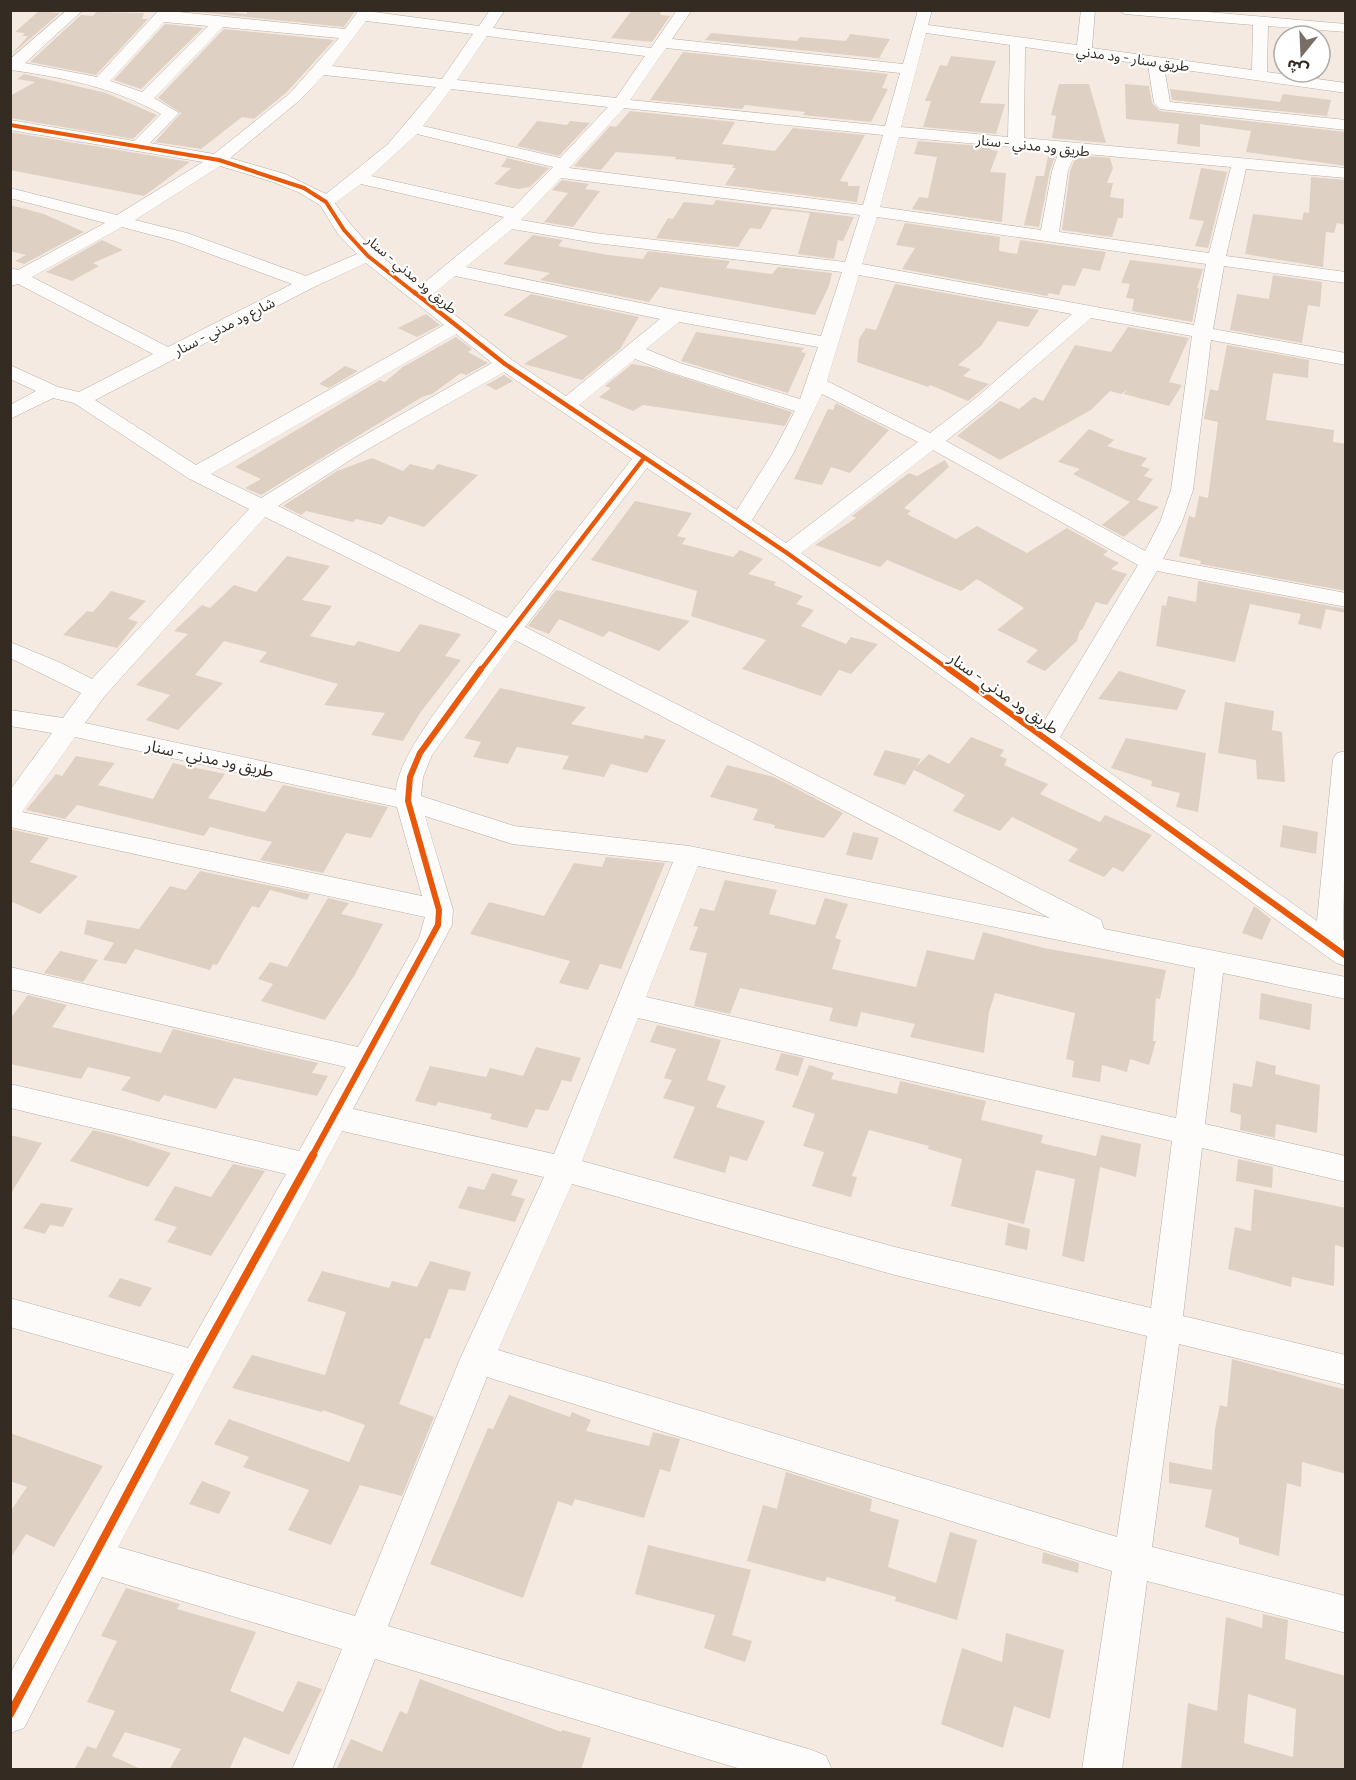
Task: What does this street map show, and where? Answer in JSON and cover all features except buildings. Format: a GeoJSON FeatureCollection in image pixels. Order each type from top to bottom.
{"type":"FeatureCollection","features":[{"type":"Feature","properties":{"kind":"street"},"geometry":{"type":"LineString","coordinates":[[12,65],[76,10]]}},
{"type":"Feature","properties":{"kind":"street"},"geometry":{"type":"LineString","coordinates":[[326,202],[358,178],[412,128],[448,84],[498,10]]}},
{"type":"Feature","properties":{"kind":"street","name":"طريق ود مدني - سنار"},"geometry":{"type":"LineString","coordinates":[[419,297],[512,218],[560,168],[620,103],[685,10]]}},
{"type":"Feature","properties":{"kind":"street"},"geometry":{"type":"LineString","coordinates":[[741,521],[776,467],[807,408],[830,343],[870,211],[890,131],[910,69],[925,10]]}},
{"type":"Feature","properties":{"kind":"street"},"geometry":{"type":"LineString","coordinates":[[1084,50],[1088,10]]}},
{"type":"Feature","properties":{"kind":"street"},"geometry":{"type":"LineString","coordinates":[[1125,10],[1346,28]]}},
{"type":"Feature","properties":{"kind":"street"},"geometry":{"type":"LineString","coordinates":[[13,276],[117,222],[219,160],[294,98],[323,70],[365,13],[484,29],[660,48],[910,69]]}},
{"type":"Feature","properties":{"kind":"street"},"geometry":{"type":"LineString","coordinates":[[99,84],[164,14],[220,22],[349,34]]}},
{"type":"Feature","properties":{"kind":"street"},"geometry":{"type":"LineString","coordinates":[[1259,76],[1261,21]]}},
{"type":"Feature","properties":{"kind":"street"},"geometry":{"type":"LineString","coordinates":[[143,100],[220,22]]}},
{"type":"Feature","properties":{"kind":"street","name":"طريق سنار - ود مدني"},"geometry":{"type":"LineString","coordinates":[[921,28],[1346,88]]}},
{"type":"Feature","properties":{"kind":"street"},"geometry":{"type":"LineString","coordinates":[[1016,142],[1018,41]]}},
{"type":"Feature","properties":{"kind":"street"},"geometry":{"type":"LineString","coordinates":[[1155,61],[1158,90],[1162,103],[1166,106],[1346,125]]}},
{"type":"Feature","properties":{"kind":"street"},"geometry":{"type":"LineString","coordinates":[[12,65],[70,75],[143,100],[171,113],[138,146]]}},
{"type":"Feature","properties":{"kind":"street","name":"طريق ود مدني - سنار"},"geometry":{"type":"LineString","coordinates":[[323,70],[620,103],[1175,159]]}},
{"type":"Feature","properties":{"kind":"street","name":"طريق ود مدني - سنار"},"geometry":{"type":"LineString","coordinates":[[10,125],[219,160],[304,188],[326,202],[344,230],[368,256],[455,327],[505,364],[787,552],[1337,949]]}},
{"type":"Feature","properties":{"kind":"street"},"geometry":{"type":"LineString","coordinates":[[412,128],[560,168],[1346,278]]}},
{"type":"Feature","properties":{"kind":"street"},"geometry":{"type":"LineString","coordinates":[[1049,237],[1060,171],[1068,148]]}},
{"type":"Feature","properties":{"kind":"street"},"geometry":{"type":"LineString","coordinates":[[1175,159],[1238,169],[1346,176]]}},
{"type":"Feature","properties":{"kind":"street"},"geometry":{"type":"LineString","coordinates":[[1175,159],[1346,176]]}},
{"type":"Feature","properties":{"kind":"street"},"geometry":{"type":"LineString","coordinates":[[1046,739],[1150,562],[1171,522],[1182,490],[1202,332],[1214,259],[1238,169]]}},
{"type":"Feature","properties":{"kind":"street"},"geometry":{"type":"LineString","coordinates":[[358,178],[595,238],[853,268],[1346,359]]}},
{"type":"Feature","properties":{"kind":"street"},"geometry":{"type":"LineString","coordinates":[[10,193],[212,247],[307,283]]}},
{"type":"Feature","properties":{"kind":"street","name":"شارع ود مدني - سنار"},"geometry":{"type":"LineString","coordinates":[[81,399],[307,283],[368,256]]}},
{"type":"Feature","properties":{"kind":"street","name":"طريق ود مدني - سنار"},"geometry":{"type":"LineString","coordinates":[[451,270],[675,316],[830,343]]}},
{"type":"Feature","properties":{"kind":"street"},"geometry":{"type":"LineString","coordinates":[[13,276],[167,354]]}},
{"type":"Feature","properties":{"kind":"street"},"geometry":{"type":"LineString","coordinates":[[787,552],[933,442],[1033,360],[1086,312]]}},
{"type":"Feature","properties":{"kind":"street"},"geometry":{"type":"LineString","coordinates":[[567,405],[675,316]]}},
{"type":"Feature","properties":{"kind":"street"},"geometry":{"type":"LineString","coordinates":[[195,474],[455,327]]}},
{"type":"Feature","properties":{"kind":"street"},"geometry":{"type":"LineString","coordinates":[[633,351],[673,367],[807,408]]}},
{"type":"Feature","properties":{"kind":"street"},"geometry":{"type":"LineString","coordinates":[[10,810],[95,692],[262,507],[356,448],[505,364]]}},
{"type":"Feature","properties":{"kind":"street","name":"طريق ود مدني - سنار"},"geometry":{"type":"LineString","coordinates":[[10,371],[51,391],[81,399],[195,474],[511,629],[1123,944]]}},
{"type":"Feature","properties":{"kind":"street"},"geometry":{"type":"LineString","coordinates":[[816,383],[933,442],[1150,562],[1346,600]]}},
{"type":"Feature","properties":{"kind":"street"},"geometry":{"type":"LineString","coordinates":[[10,413],[51,391]]}},
{"type":"Feature","properties":{"kind":"street"},"geometry":{"type":"LineString","coordinates":[[10,1714],[196,1365],[433,938],[438,925],[439,910],[408,801],[410,777],[420,753],[511,629],[644,458]]}},
{"type":"Feature","properties":{"kind":"street"},"geometry":{"type":"LineString","coordinates":[[10,649],[53,668],[95,692]]}},
{"type":"Feature","properties":{"kind":"street","name":"طريق ود مدني - سنار"},"geometry":{"type":"LineString","coordinates":[[10,718],[68,727],[408,801],[512,835],[689,855],[1346,988]]}},
{"type":"Feature","properties":{"kind":"street"},"geometry":{"type":"LineString","coordinates":[[1337,949],[1346,759]]}},
{"type":"Feature","properties":{"kind":"street"},"geometry":{"type":"LineString","coordinates":[[10,818],[439,910]]}},
{"type":"Feature","properties":{"kind":"street"},"geometry":{"type":"LineString","coordinates":[[312,1770],[477,1359],[563,1169],[627,1004],[689,855]]}},
{"type":"Feature","properties":{"kind":"street"},"geometry":{"type":"LineString","coordinates":[[1102,1770],[1130,1558],[1165,1325],[1210,961]]}},
{"type":"Feature","properties":{"kind":"street"},"geometry":{"type":"LineString","coordinates":[[10,978],[364,1060]]}},
{"type":"Feature","properties":{"kind":"street"},"geometry":{"type":"LineString","coordinates":[[627,1004],[1346,1169]]}},
{"type":"Feature","properties":{"kind":"street"},"geometry":{"type":"LineString","coordinates":[[10,1096],[307,1166]]}},
{"type":"Feature","properties":{"kind":"street"},"geometry":{"type":"LineString","coordinates":[[334,1117],[563,1169],[895,1261],[1346,1370]]}},
{"type":"Feature","properties":{"kind":"street"},"geometry":{"type":"LineString","coordinates":[[10,1312],[196,1365]]}},
{"type":"Feature","properties":{"kind":"street"},"geometry":{"type":"LineString","coordinates":[[477,1359],[1130,1558],[1346,1615]]}},
{"type":"Feature","properties":{"kind":"street"},"geometry":{"type":"LineString","coordinates":[[93,1557],[812,1770]]}},
{"type":"Feature","properties":{"kind":"cycle path"},"geometry":{"type":"LineString","coordinates":[[10,125],[219,160],[304,188],[326,202],[344,230],[368,256],[505,364],[787,553],[1346,956]]}},
{"type":"Feature","properties":{"kind":"cycle path"},"geometry":{"type":"LineString","coordinates":[[10,1714],[196,1365],[433,938],[438,925],[439,910],[408,801],[410,777],[420,753],[511,629],[644,458]]}}]}
